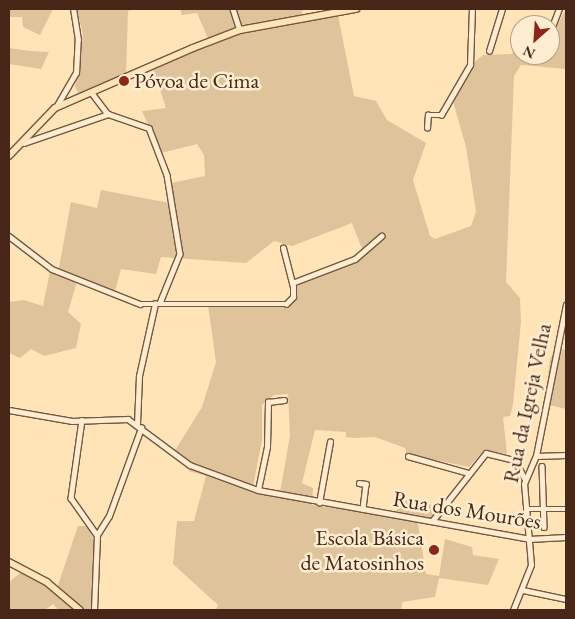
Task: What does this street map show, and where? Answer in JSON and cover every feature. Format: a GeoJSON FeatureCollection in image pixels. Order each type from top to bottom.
{"type":"FeatureCollection","features":[{"type":"Feature","properties":{"kind":"main road"},"geometry":{"type":"LineString","coordinates":[[9,156],[24,143],[55,108],[240,30],[356,9]]}},
{"type":"Feature","properties":{"kind":"main road"},"geometry":{"type":"LineString","coordinates":[[9,562],[47,582],[80,610]]}},
{"type":"Feature","properties":{"kind":"street"},"geometry":{"type":"LineString","coordinates":[[55,108],[76,73],[78,40],[73,9]]}},
{"type":"Feature","properties":{"kind":"street"},"geometry":{"type":"LineString","coordinates":[[233,9],[240,30]]}},
{"type":"Feature","properties":{"kind":"street"},"geometry":{"type":"LineString","coordinates":[[427,128],[428,114],[441,115],[470,65],[472,9]]}},
{"type":"Feature","properties":{"kind":"street"},"geometry":{"type":"LineString","coordinates":[[489,51],[502,9]]}},
{"type":"Feature","properties":{"kind":"street"},"geometry":{"type":"LineString","coordinates":[[9,410],[82,420],[119,418],[137,424],[139,376],[157,304],[180,254],[167,176],[149,128],[108,114],[92,94]]}},
{"type":"Feature","properties":{"kind":"street"},"geometry":{"type":"LineString","coordinates":[[24,143],[108,114]]}},
{"type":"Feature","properties":{"kind":"street"},"geometry":{"type":"LineString","coordinates":[[9,236],[52,269],[123,300],[157,304],[286,304],[293,297],[292,283],[283,248]]}},
{"type":"Feature","properties":{"kind":"street"},"geometry":{"type":"LineString","coordinates":[[292,283],[355,259],[381,236]]}},
{"type":"Feature","properties":{"kind":"street","name":"Rua da Igreja Velha"},"geometry":{"type":"LineString","coordinates":[[513,610],[523,590],[531,565],[525,479],[536,456],[566,305]]}},
{"type":"Feature","properties":{"kind":"street"},"geometry":{"type":"LineString","coordinates":[[258,490],[267,447],[268,402],[284,400]]}},
{"type":"Feature","properties":{"kind":"street"},"geometry":{"type":"LineString","coordinates":[[82,420],[71,498],[97,535]]}},
{"type":"Feature","properties":{"kind":"street","name":"Rua dos Mourões"},"geometry":{"type":"LineString","coordinates":[[137,424],[203,472],[258,490],[319,503],[432,520],[529,539],[566,537]]}},
{"type":"Feature","properties":{"kind":"street"},"geometry":{"type":"LineString","coordinates":[[94,610],[97,535],[109,516],[141,428]]}},
{"type":"Feature","properties":{"kind":"street"},"geometry":{"type":"LineString","coordinates":[[319,503],[330,442]]}},
{"type":"Feature","properties":{"kind":"street"},"geometry":{"type":"LineString","coordinates":[[432,520],[486,453],[515,460],[525,479]]}},
{"type":"Feature","properties":{"kind":"street"},"geometry":{"type":"LineString","coordinates":[[408,456],[469,473]]}},
{"type":"Feature","properties":{"kind":"street"},"geometry":{"type":"LineString","coordinates":[[536,456],[566,456]]}},
{"type":"Feature","properties":{"kind":"street"},"geometry":{"type":"LineString","coordinates":[[542,466],[544,527]]}},
{"type":"Feature","properties":{"kind":"street"},"geometry":{"type":"LineString","coordinates":[[359,483],[366,484],[363,509]]}},
{"type":"Feature","properties":{"kind":"street"},"geometry":{"type":"LineString","coordinates":[[526,510],[566,509]]}},
{"type":"Feature","properties":{"kind":"street"},"geometry":{"type":"LineString","coordinates":[[523,590],[566,599]]}},
{"type":"Feature","properties":{"kind":"shaded area"},"geometry":{"type":"Polygon","coordinates":[[[9,9],[53,9],[40,35],[23,27],[22,17],[9,17],[9,9]]]}},
{"type":"Feature","properties":{"kind":"shaded area"},"geometry":{"type":"Polygon","coordinates":[[[77,9],[134,9],[128,11],[126,75],[80,96],[75,87],[83,35],[77,9]]]}},
{"type":"Feature","properties":{"kind":"shaded area"},"geometry":{"type":"Polygon","coordinates":[[[180,9],[303,9],[298,23],[338,15],[354,96],[376,101],[387,120],[426,143],[413,180],[430,236],[435,239],[471,226],[476,212],[466,147],[452,98],[468,67],[483,55],[510,54],[510,65],[521,65],[514,76],[506,282],[520,298],[521,322],[513,404],[510,416],[503,417],[507,454],[484,450],[469,467],[407,454],[405,448],[375,437],[354,438],[346,437],[346,432],[315,430],[302,483],[313,488],[312,505],[396,516],[399,495],[435,506],[431,518],[418,523],[426,574],[439,576],[445,539],[472,547],[473,555],[499,559],[488,585],[439,578],[435,597],[402,602],[401,610],[216,610],[218,605],[173,564],[177,521],[194,521],[206,476],[189,471],[190,463],[174,452],[202,407],[216,362],[208,305],[292,304],[298,281],[364,254],[352,223],[292,246],[274,241],[246,263],[161,257],[156,274],[121,269],[114,295],[78,278],[68,312],[81,324],[76,348],[44,356],[31,349],[20,358],[9,353],[9,302],[24,300],[43,306],[50,271],[58,273],[71,202],[97,208],[101,190],[170,203],[171,183],[205,176],[204,155],[197,144],[161,153],[142,111],[166,108],[153,69],[210,43],[197,13],[182,15],[180,9]],[[288,394],[274,395],[262,405],[262,440],[252,492],[279,498],[290,436],[288,394]]]}},
{"type":"Feature","properties":{"kind":"shaded area"},"geometry":{"type":"Polygon","coordinates":[[[566,9],[566,69],[521,65],[560,65],[560,20],[566,9]]]}},
{"type":"Feature","properties":{"kind":"shaded area"},"geometry":{"type":"Polygon","coordinates":[[[9,48],[49,52],[41,69],[9,64],[9,48]]]}},
{"type":"Feature","properties":{"kind":"shaded area"},"geometry":{"type":"Polygon","coordinates":[[[557,348],[566,350],[566,409],[545,404],[550,359],[557,348]]]}},
{"type":"Feature","properties":{"kind":"shaded area"},"geometry":{"type":"Polygon","coordinates":[[[78,526],[87,526],[95,542],[91,610],[58,610],[53,604],[45,610],[9,610],[9,582],[24,570],[56,591],[78,526]]]}},
{"type":"Feature","properties":{"kind":"place","name":"Póvoa de Cima"},"geometry":{"type":"Point","coordinates":[124,81]}},
{"type":"Feature","properties":{"kind":"place","name":"Escola Básica de Matosinhos"},"geometry":{"type":"Point","coordinates":[434,550]}}]}
